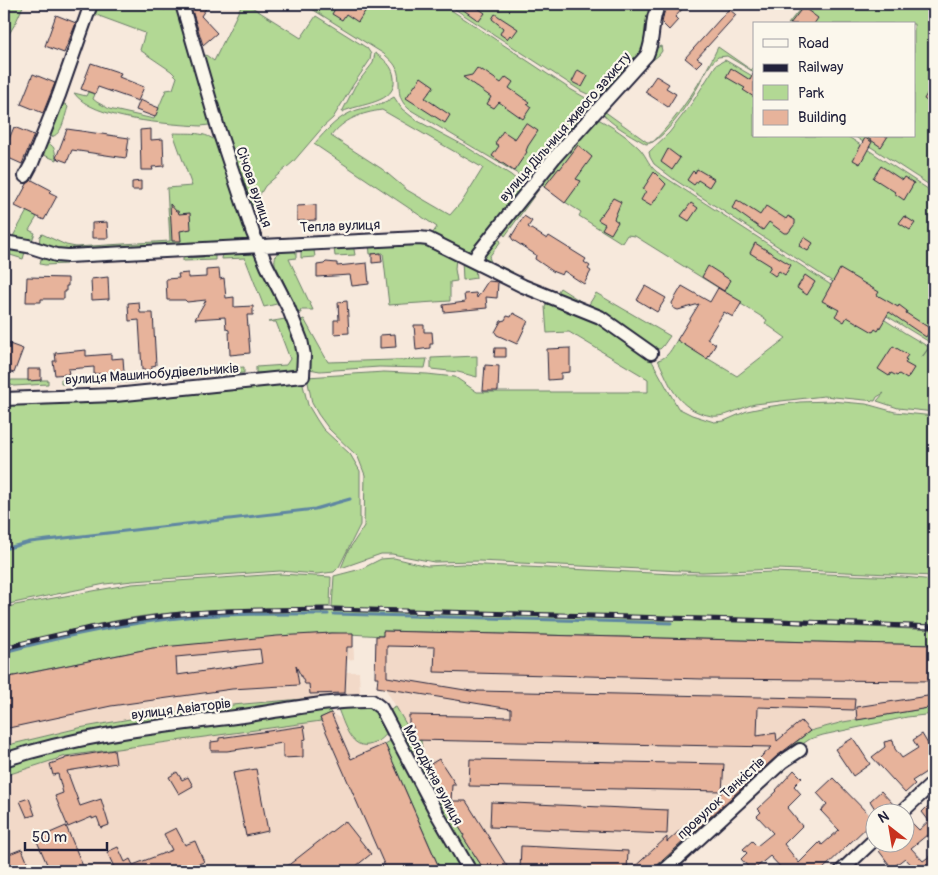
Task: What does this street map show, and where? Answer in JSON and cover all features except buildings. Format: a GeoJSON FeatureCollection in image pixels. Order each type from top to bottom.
{"type":"FeatureCollection","features":[{"type":"Feature","properties":{"kind":"street"},"geometry":{"type":"LineString","coordinates":[[24,176],[32,163],[59,95],[92,4]]}},
{"type":"Feature","properties":{"kind":"street","name":"Січова вулиця"},"geometry":{"type":"LineString","coordinates":[[182,4],[218,128],[258,246],[288,306],[301,340],[304,355],[303,376]]}},
{"type":"Feature","properties":{"kind":"street","name":"вулиця Дільниця живого захисту"},"geometry":{"type":"LineString","coordinates":[[474,261],[483,246],[531,185],[647,55],[651,46],[653,17],[659,4]]}},
{"type":"Feature","properties":{"kind":"street","name":"Тепла вулиця"},"geometry":{"type":"LineString","coordinates":[[4,242],[28,246],[62,256],[282,244],[428,239],[523,286],[600,317],[651,353]]}},
{"type":"Feature","properties":{"kind":"street","name":"вулиця Машинобудівельників"},"geometry":{"type":"LineString","coordinates":[[4,399],[115,394],[303,376]]}},
{"type":"Feature","properties":{"kind":"street","name":"вулиця Авіаторів"},"geometry":{"type":"LineString","coordinates":[[4,760],[64,742],[124,731],[364,701]]}},
{"type":"Feature","properties":{"kind":"street","name":"Молодіжна вулиця"},"geometry":{"type":"LineString","coordinates":[[364,701],[372,701],[381,708],[436,812],[470,871]]}},
{"type":"Feature","properties":{"kind":"street","name":"провулок Танкістів"},"geometry":{"type":"LineString","coordinates":[[664,871],[782,762],[800,750]]}},
{"type":"Feature","properties":{"kind":"street"},"geometry":{"type":"LineString","coordinates":[[913,802],[934,782]]}},
{"type":"Feature","properties":{"kind":"street"},"geometry":{"type":"LineString","coordinates":[[841,871],[866,847]]}},
{"type":"Feature","properties":{"kind":"shaded area"},"geometry":{"type":"Polygon","coordinates":[[[330,607],[530,614],[778,619],[934,625],[934,630],[777,623],[330,611],[188,615],[49,638],[4,649],[4,647],[73,630],[157,615],[247,609],[330,607]]]}},
{"type":"Feature","properties":{"kind":"shaded area"},"geometry":{"type":"Polygon","coordinates":[[[383,631],[934,645],[934,707],[843,722],[810,731],[783,753],[780,753],[651,871],[497,871],[495,869],[485,871],[463,837],[471,831],[458,826],[428,778],[435,773],[422,754],[421,741],[413,740],[413,736],[385,688],[377,687],[378,678],[375,677],[376,636],[383,636],[383,631]]]}},
{"type":"Feature","properties":{"kind":"shaded area"},"geometry":{"type":"Polygon","coordinates":[[[332,633],[353,633],[354,659],[346,660],[346,672],[359,672],[360,694],[221,706],[147,716],[79,728],[4,746],[4,678],[153,648],[332,633]]]}},
{"type":"Feature","properties":{"kind":"shaded area"},"geometry":{"type":"Polygon","coordinates":[[[331,713],[385,744],[439,867],[437,869],[440,871],[9,871],[4,858],[4,776],[66,756],[320,718],[331,713]]]}},
{"type":"Feature","properties":{"kind":"green space"},"geometry":{"type":"Polygon","coordinates":[[[4,4],[24,4],[9,34],[4,33],[4,4]]]}},
{"type":"Feature","properties":{"kind":"green space"},"geometry":{"type":"Polygon","coordinates":[[[94,4],[146,4],[165,10],[169,4],[179,4],[211,123],[209,125],[170,124],[114,115],[84,102],[74,93],[86,96],[88,92],[95,94],[93,99],[109,109],[154,119],[166,90],[173,89],[177,77],[140,50],[145,33],[91,13],[94,4]]]}},
{"type":"Feature","properties":{"kind":"green space"},"geometry":{"type":"Polygon","coordinates":[[[242,4],[247,4],[301,38],[316,16],[367,48],[371,54],[370,60],[333,118],[293,162],[265,186],[250,211],[201,57],[206,55],[214,61],[242,4]]]}},
{"type":"Feature","properties":{"kind":"green space"},"geometry":{"type":"Polygon","coordinates":[[[304,4],[442,4],[591,101],[595,106],[532,180],[528,180],[409,109],[404,104],[400,95],[397,70],[392,61],[384,54],[304,4]]]}},
{"type":"Feature","properties":{"kind":"green space"},"geometry":{"type":"Polygon","coordinates":[[[447,4],[655,4],[649,40],[641,57],[601,98],[596,98],[581,91],[447,4]]]}},
{"type":"Feature","properties":{"kind":"green space"},"geometry":{"type":"Polygon","coordinates":[[[804,4],[919,4],[934,14],[934,188],[857,138],[916,138],[916,22],[790,22],[804,4]]]}},
{"type":"Feature","properties":{"kind":"green space"},"geometry":{"type":"Polygon","coordinates":[[[661,46],[662,51],[659,55],[613,98],[604,111],[647,142],[652,142],[646,144],[628,133],[608,119],[601,110],[656,48],[661,46]]]}},
{"type":"Feature","properties":{"kind":"green space"},"geometry":{"type":"Polygon","coordinates":[[[718,47],[751,70],[753,67],[753,71],[727,56],[718,57],[708,68],[681,113],[654,141],[690,97],[718,47]]]}},
{"type":"Feature","properties":{"kind":"green space"},"geometry":{"type":"Polygon","coordinates":[[[375,53],[385,60],[392,70],[394,78],[390,93],[384,98],[342,112],[355,86],[373,63],[375,53]]]}},
{"type":"Feature","properties":{"kind":"green space"},"geometry":{"type":"Polygon","coordinates":[[[725,60],[753,76],[753,138],[850,138],[934,193],[934,337],[931,343],[675,180],[654,164],[649,152],[669,133],[692,103],[716,65],[725,60]]]}},
{"type":"Feature","properties":{"kind":"green space"},"geometry":{"type":"Polygon","coordinates":[[[394,97],[402,109],[416,120],[465,146],[511,175],[525,187],[475,250],[467,253],[430,237],[437,227],[314,144],[333,124],[344,116],[394,97]],[[382,110],[367,113],[347,121],[331,136],[382,169],[407,190],[450,215],[463,200],[483,168],[382,110]]]}},
{"type":"Feature","properties":{"kind":"green space"},"geometry":{"type":"Polygon","coordinates":[[[65,104],[68,107],[62,127],[56,134],[48,137],[60,105],[65,104]]]}},
{"type":"Feature","properties":{"kind":"green space"},"geometry":{"type":"Polygon","coordinates":[[[596,118],[620,132],[635,145],[657,172],[929,347],[922,357],[934,342],[934,412],[898,408],[877,401],[884,393],[877,397],[875,401],[824,396],[755,404],[716,416],[703,414],[686,405],[674,393],[658,360],[667,355],[677,340],[737,376],[786,338],[765,323],[767,320],[741,304],[741,302],[635,236],[627,235],[622,243],[579,216],[581,212],[542,185],[505,236],[500,230],[596,118]]]}},
{"type":"Feature","properties":{"kind":"green space"},"geometry":{"type":"Polygon","coordinates":[[[173,133],[206,135],[221,147],[251,239],[248,243],[60,253],[39,246],[42,234],[66,245],[76,247],[170,241],[167,188],[192,186],[173,133]]]}},
{"type":"Feature","properties":{"kind":"green space"},"geometry":{"type":"Polygon","coordinates":[[[44,142],[54,148],[56,160],[39,153],[44,142]]]}},
{"type":"Feature","properties":{"kind":"green space"},"geometry":{"type":"Polygon","coordinates":[[[27,211],[37,217],[29,230],[35,233],[31,243],[11,240],[27,211]]]}},
{"type":"Feature","properties":{"kind":"green space"},"geometry":{"type":"Polygon","coordinates":[[[496,238],[501,241],[489,257],[491,262],[513,272],[510,275],[482,260],[482,252],[496,238]]]}},
{"type":"Feature","properties":{"kind":"green space"},"geometry":{"type":"Polygon","coordinates":[[[422,242],[456,257],[457,281],[450,282],[450,301],[389,305],[383,253],[370,254],[369,243],[422,242]]]}},
{"type":"Feature","properties":{"kind":"green space"},"geometry":{"type":"Polygon","coordinates":[[[353,244],[355,255],[335,256],[334,248],[353,244]]]}},
{"type":"Feature","properties":{"kind":"green space"},"geometry":{"type":"Polygon","coordinates":[[[4,246],[26,249],[23,259],[4,253],[4,246]]]}},
{"type":"Feature","properties":{"kind":"green space"},"geometry":{"type":"Polygon","coordinates":[[[249,250],[258,255],[281,303],[264,307],[245,258],[222,259],[223,251],[249,250]]]}},
{"type":"Feature","properties":{"kind":"green space"},"geometry":{"type":"Polygon","coordinates":[[[296,250],[296,258],[289,259],[313,310],[300,310],[301,313],[297,312],[275,264],[276,256],[281,252],[296,250]]]}},
{"type":"Feature","properties":{"kind":"green space"},"geometry":{"type":"Polygon","coordinates":[[[301,250],[314,250],[315,257],[301,258],[301,250]]]}},
{"type":"Feature","properties":{"kind":"green space"},"geometry":{"type":"Polygon","coordinates":[[[204,255],[215,255],[215,260],[183,261],[183,258],[204,257],[204,255]]]}},
{"type":"Feature","properties":{"kind":"green space"},"geometry":{"type":"Polygon","coordinates":[[[41,259],[63,261],[66,264],[45,265],[40,264],[41,259]]]}},
{"type":"Feature","properties":{"kind":"green space"},"geometry":{"type":"Polygon","coordinates":[[[462,260],[475,266],[476,278],[463,280],[462,260]]]}},
{"type":"Feature","properties":{"kind":"green space"},"geometry":{"type":"Polygon","coordinates":[[[560,288],[588,306],[596,293],[670,336],[660,349],[649,348],[556,294],[560,288]]]}},
{"type":"Feature","properties":{"kind":"green space"},"geometry":{"type":"Polygon","coordinates":[[[549,299],[598,319],[647,352],[678,408],[714,422],[724,421],[747,411],[766,407],[800,402],[831,401],[866,404],[895,412],[934,416],[934,576],[778,569],[702,572],[479,561],[434,562],[392,554],[381,554],[341,568],[348,551],[364,526],[365,475],[358,457],[329,429],[318,414],[312,403],[307,377],[384,372],[455,377],[477,392],[648,392],[648,379],[569,332],[547,333],[545,307],[549,299]]]}},
{"type":"Feature","properties":{"kind":"green space"},"geometry":{"type":"Polygon","coordinates":[[[304,319],[328,362],[427,359],[425,368],[379,367],[320,371],[309,369],[299,321],[304,319]]]}},
{"type":"Feature","properties":{"kind":"green space"},"geometry":{"type":"Polygon","coordinates":[[[288,320],[298,347],[299,362],[297,368],[284,373],[256,373],[256,367],[286,365],[290,359],[276,322],[268,322],[288,320]]]}},
{"type":"Feature","properties":{"kind":"green space"},"geometry":{"type":"Polygon","coordinates":[[[477,356],[477,377],[458,372],[431,369],[431,358],[477,356]]]}},
{"type":"Feature","properties":{"kind":"green space"},"geometry":{"type":"Polygon","coordinates":[[[244,367],[244,373],[214,375],[209,372],[175,373],[175,372],[244,367]]]}},
{"type":"Feature","properties":{"kind":"green space"},"geometry":{"type":"Polygon","coordinates":[[[136,374],[136,382],[118,382],[117,375],[136,374]]]}},
{"type":"Feature","properties":{"kind":"green space"},"geometry":{"type":"Polygon","coordinates":[[[94,377],[94,383],[61,384],[61,379],[94,377]]]}},
{"type":"Feature","properties":{"kind":"green space"},"geometry":{"type":"Polygon","coordinates":[[[11,380],[48,380],[48,384],[14,386],[9,384],[11,380]]]}},
{"type":"Feature","properties":{"kind":"green space"},"geometry":{"type":"Polygon","coordinates":[[[300,381],[303,385],[308,405],[323,429],[350,454],[360,471],[360,525],[339,567],[334,572],[317,574],[280,571],[133,581],[105,584],[4,605],[4,404],[300,381]]]}},
{"type":"Feature","properties":{"kind":"green space"},"geometry":{"type":"Polygon","coordinates":[[[394,558],[427,566],[463,564],[673,574],[772,572],[934,580],[934,625],[332,607],[334,576],[361,569],[381,559],[394,558]]]}},
{"type":"Feature","properties":{"kind":"green space"},"geometry":{"type":"Polygon","coordinates":[[[280,574],[331,577],[330,607],[223,609],[160,614],[62,632],[4,647],[4,609],[15,605],[132,584],[280,574]]]}},
{"type":"Feature","properties":{"kind":"green space"},"geometry":{"type":"Polygon","coordinates":[[[330,611],[777,623],[934,630],[934,645],[384,631],[383,636],[332,633],[153,648],[4,678],[4,649],[80,631],[139,621],[201,614],[330,611]]]}},
{"type":"Feature","properties":{"kind":"green space"},"geometry":{"type":"Polygon","coordinates":[[[360,694],[360,696],[4,756],[4,746],[79,728],[147,716],[221,706],[360,694]]]}},
{"type":"Feature","properties":{"kind":"green space"},"geometry":{"type":"Polygon","coordinates":[[[375,707],[387,733],[381,740],[372,744],[359,744],[349,735],[338,709],[375,707]]]}},
{"type":"Feature","properties":{"kind":"green space"},"geometry":{"type":"Polygon","coordinates":[[[396,707],[413,736],[413,740],[421,740],[422,750],[414,751],[407,748],[386,712],[396,707]]]}},
{"type":"Feature","properties":{"kind":"green space"},"geometry":{"type":"Polygon","coordinates":[[[934,707],[934,714],[907,717],[810,739],[798,747],[661,871],[651,871],[780,753],[783,753],[810,731],[843,722],[934,707]]]}},
{"type":"Feature","properties":{"kind":"green space"},"geometry":{"type":"Polygon","coordinates":[[[329,710],[331,713],[320,718],[321,721],[66,756],[4,776],[4,765],[20,759],[124,735],[329,710]]]}},
{"type":"Feature","properties":{"kind":"green space"},"geometry":{"type":"Polygon","coordinates":[[[392,740],[466,871],[440,871],[437,868],[439,867],[385,744],[392,740]]]}},
{"type":"Feature","properties":{"kind":"green space"},"geometry":{"type":"Polygon","coordinates":[[[422,754],[435,773],[428,778],[440,797],[447,793],[453,803],[446,807],[458,825],[471,831],[463,837],[485,871],[475,871],[416,764],[422,754]]]}},
{"type":"Feature","properties":{"kind":"waterway"},"geometry":{"type":"LineString","coordinates":[[4,549],[30,542],[315,509],[350,499]]}},
{"type":"Feature","properties":{"kind":"waterway"},"geometry":{"type":"LineString","coordinates":[[4,652],[95,631],[187,617],[328,614]]}},
{"type":"Feature","properties":{"kind":"waterway"},"geometry":{"type":"LineString","coordinates":[[334,614],[671,623]]}},
{"type":"Feature","properties":{"kind":"railway"},"geometry":{"type":"LineString","coordinates":[[4,648],[80,630],[156,617],[222,611],[265,610],[331,609],[934,627]]}}]}
